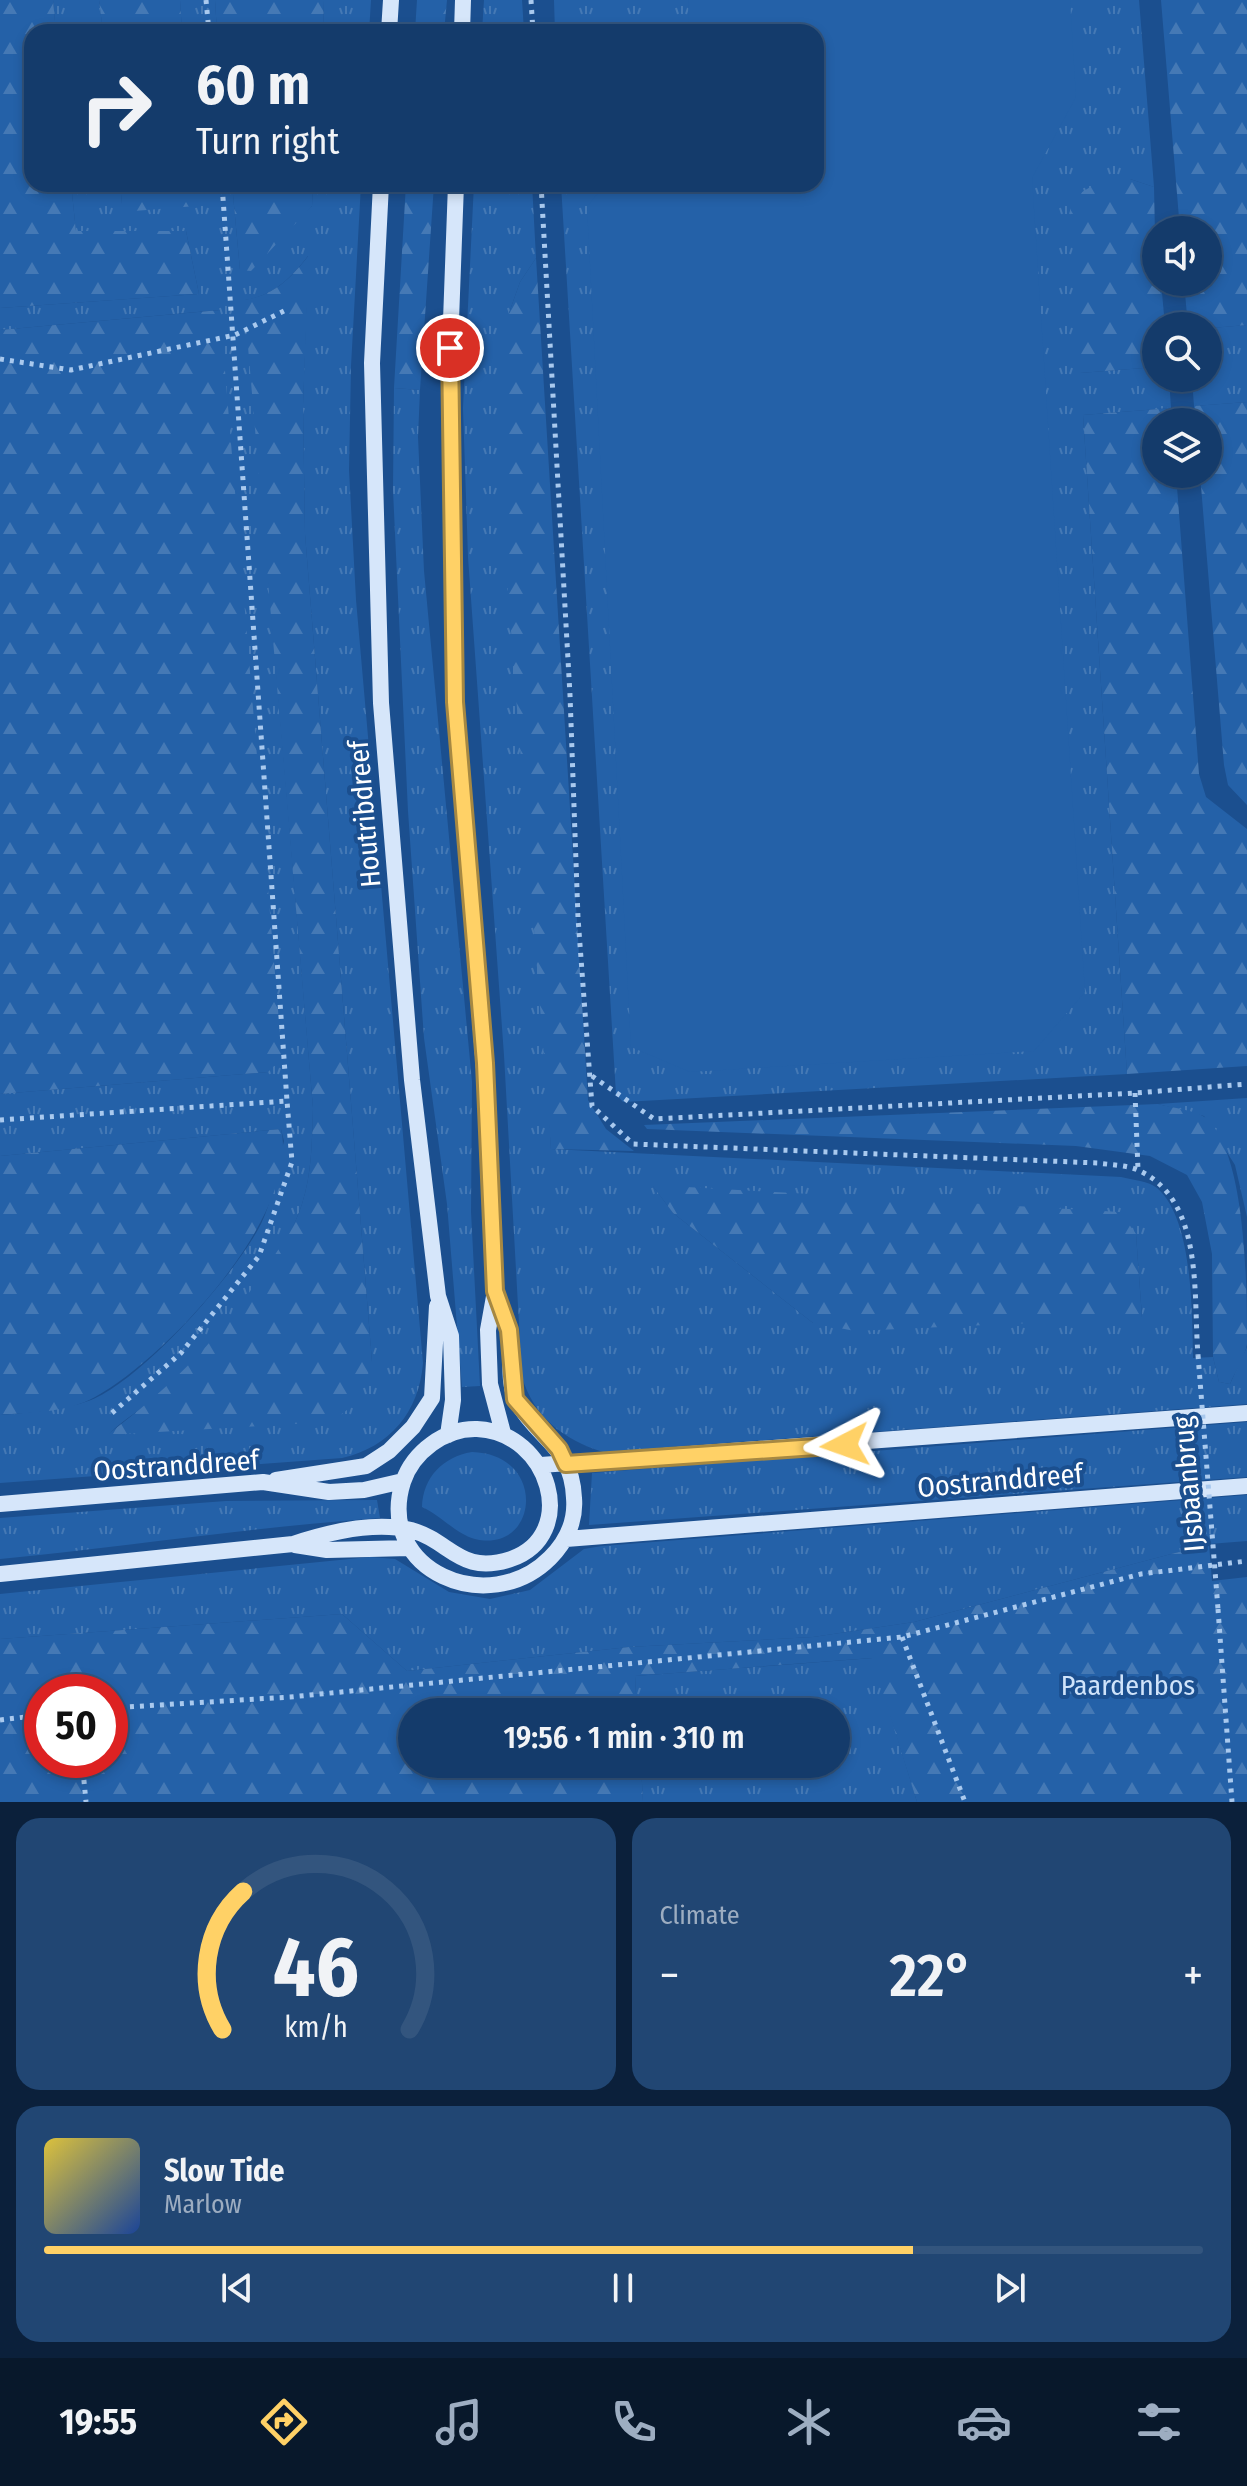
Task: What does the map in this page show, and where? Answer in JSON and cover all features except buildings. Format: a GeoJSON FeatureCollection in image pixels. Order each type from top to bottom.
{"type":"FeatureCollection","features":[{"type":"Feature","properties":{"kind":"main road"},"geometry":{"type":"LineString","coordinates":[[390,24],[391,0]]}},
{"type":"Feature","properties":{"kind":"main road"},"geometry":{"type":"LineString","coordinates":[[462,24],[463,0]]}},
{"type":"Feature","properties":{"kind":"main road","name":"Houtribdreef"},"geometry":{"type":"LineString","coordinates":[[381,192],[372,363],[381,703],[412,1080],[438,1296],[451,1336],[454,1375],[448,1435]]}},
{"type":"Feature","properties":{"kind":"main road"},"geometry":{"type":"LineString","coordinates":[[456,192],[450,348],[455,702],[486,1077],[495,1291],[488,1330],[490,1384],[503,1433]]}},
{"type":"Feature","properties":{"kind":"main road"},"geometry":{"type":"LineString","coordinates":[[0,1574],[293,1544],[327,1533],[402,1528],[430,1538],[463,1560],[476,1563],[512,1558],[526,1551],[541,1534],[547,1518],[548,1485],[541,1465],[527,1449],[503,1433],[472,1429],[448,1435],[418,1455],[403,1481],[400,1496],[402,1528],[410,1548],[429,1566],[458,1584],[494,1588],[529,1576],[566,1539],[574,1498],[559,1449],[515,1399],[509,1330],[495,1291]]}},
{"type":"Feature","properties":{"kind":"main road"},"geometry":{"type":"LineString","coordinates":[[263,1482],[366,1466],[389,1451],[413,1427],[432,1398],[438,1296]]}},
{"type":"Feature","properties":{"kind":"main road","name":"Oostranddreef"},"geometry":{"type":"LineString","coordinates":[[541,1465],[1247,1413]]}},
{"type":"Feature","properties":{"kind":"main road","name":"Oostranddreef"},"geometry":{"type":"LineString","coordinates":[[0,1504],[263,1482],[329,1492],[403,1481]]}},
{"type":"Feature","properties":{"kind":"main road","name":"Oostranddreef"},"geometry":{"type":"LineString","coordinates":[[566,1539],[1247,1486]]}},
{"type":"Feature","properties":{"kind":"main road"},"geometry":{"type":"LineString","coordinates":[[293,1544],[327,1550],[410,1548]]}},
{"type":"Feature","properties":{"kind":"path"},"geometry":{"type":"LineString","coordinates":[[206,0],[208,24]]}},
{"type":"Feature","properties":{"kind":"path"},"geometry":{"type":"LineString","coordinates":[[531,0],[532,24]]}},
{"type":"Feature","properties":{"kind":"path"},"geometry":{"type":"LineString","coordinates":[[112,1413],[181,1353],[259,1256],[292,1162],[223,192]]}},
{"type":"Feature","properties":{"kind":"path"},"geometry":{"type":"LineString","coordinates":[[541,192],[570,695],[578,918],[592,1106],[633,1144],[1082,1162],[1138,1170],[1135,1093]]}},
{"type":"Feature","properties":{"kind":"path"},"geometry":{"type":"LineString","coordinates":[[0,359],[71,370],[235,335],[284,311]]}},
{"type":"Feature","properties":{"kind":"path"},"geometry":{"type":"LineString","coordinates":[[591,1075],[654,1119],[1247,1084]]}},
{"type":"Feature","properties":{"kind":"path"},"geometry":{"type":"LineString","coordinates":[[0,1120],[287,1101]]}},
{"type":"Feature","properties":{"kind":"path","name":"IJsbaanbrug"},"geometry":{"type":"LineString","coordinates":[[1138,1170],[1169,1191],[1185,1222],[1232,1802]]}},
{"type":"Feature","properties":{"kind":"path"},"geometry":{"type":"LineString","coordinates":[[128,1707],[290,1697],[902,1637],[1141,1574],[1247,1561]]}},
{"type":"Feature","properties":{"kind":"path"},"geometry":{"type":"LineString","coordinates":[[902,1637],[965,1802]]}},
{"type":"Feature","properties":{"kind":"path"},"geometry":{"type":"LineString","coordinates":[[0,1720],[24,1717]]}},
{"type":"Feature","properties":{"kind":"path"},"geometry":{"type":"LineString","coordinates":[[84,1778],[86,1802]]}},
{"type":"Feature","properties":{"kind":"green space"},"geometry":{"type":"Polygon","coordinates":[[[0,0],[53,0],[55,24],[24,24],[24,192],[72,192],[76,231],[186,231],[199,294],[0,308],[0,0]]]}},
{"type":"Feature","properties":{"kind":"green space"},"geometry":{"type":"Polygon","coordinates":[[[53,0],[99,0],[102,24],[55,24],[53,0]]]}},
{"type":"Feature","properties":{"kind":"green space"},"geometry":{"type":"Polygon","coordinates":[[[99,0],[180,0],[182,24],[102,24],[99,0]]]}},
{"type":"Feature","properties":{"kind":"green space"},"geometry":{"type":"Polygon","coordinates":[[[180,0],[215,0],[216,24],[182,24],[180,0]]]}},
{"type":"Feature","properties":{"kind":"green space"},"geometry":{"type":"Polygon","coordinates":[[[215,0],[324,0],[323,24],[216,24],[215,0]]]}},
{"type":"Feature","properties":{"kind":"green space"},"geometry":{"type":"Polygon","coordinates":[[[324,0],[371,0],[370,24],[323,24],[324,0]]]}},
{"type":"Feature","properties":{"kind":"green space"},"geometry":{"type":"Polygon","coordinates":[[[417,0],[447,0],[445,24],[416,24],[417,0]]]}},
{"type":"Feature","properties":{"kind":"green space"},"geometry":{"type":"Polygon","coordinates":[[[484,0],[522,0],[524,24],[482,24],[484,0]]]}},
{"type":"Feature","properties":{"kind":"green space"},"geometry":{"type":"Polygon","coordinates":[[[554,0],[1139,0],[1154,187],[1130,179],[1080,373],[1142,368],[1142,392],[1170,392],[1171,408],[1083,415],[1127,1074],[623,1102],[616,1094],[561,192],[824,192],[824,24],[555,24],[554,0]]]}},
{"type":"Feature","properties":{"kind":"green space"},"geometry":{"type":"Polygon","coordinates":[[[688,0],[1070,0],[1076,97],[1032,178],[1085,992],[1034,1051],[690,1072],[631,1047],[587,207],[599,192],[824,192],[824,24],[689,24],[688,0]]]}},
{"type":"Feature","properties":{"kind":"green space"},"geometry":{"type":"Polygon","coordinates":[[[1161,0],[1247,0],[1247,325],[1222,327],[1222,312],[1187,312],[1185,296],[1222,296],[1222,216],[1179,216],[1161,0]]]}},
{"type":"Feature","properties":{"kind":"green space"},"geometry":{"type":"Polygon","coordinates":[[[1130,179],[1154,187],[1155,216],[1142,216],[1142,296],[1162,296],[1164,312],[1142,312],[1142,368],[1080,373],[1070,202],[1097,184],[1130,179]]]}},
{"type":"Feature","properties":{"kind":"green space"},"geometry":{"type":"Polygon","coordinates":[[[72,192],[121,192],[122,204],[195,206],[194,192],[233,192],[240,270],[312,206],[313,192],[361,192],[349,470],[356,600],[423,1363],[415,1397],[399,1425],[374,1445],[342,1458],[0,1483],[0,1415],[58,1409],[91,1400],[136,1371],[161,1349],[231,1270],[261,1224],[269,1205],[284,1141],[281,1129],[0,1156],[0,1094],[268,1072],[219,310],[0,330],[0,308],[199,294],[186,231],[76,231],[72,192]],[[308,256],[281,285],[245,300],[313,1108],[308,1180],[293,1227],[244,1303],[166,1390],[109,1434],[372,1362],[305,534],[303,405],[308,256]]]}},
{"type":"Feature","properties":{"kind":"green space"},"geometry":{"type":"Polygon","coordinates":[[[121,192],[195,192],[196,206],[134,211],[122,204],[121,192]]]}},
{"type":"Feature","properties":{"kind":"green space"},"geometry":{"type":"Polygon","coordinates":[[[233,192],[313,192],[312,206],[251,271],[240,270],[233,192]]]}},
{"type":"Feature","properties":{"kind":"green space"},"geometry":{"type":"Polygon","coordinates":[[[406,192],[433,192],[420,390],[394,388],[406,192]]]}},
{"type":"Feature","properties":{"kind":"green space"},"geometry":{"type":"Polygon","coordinates":[[[474,192],[532,192],[536,258],[520,282],[509,313],[551,1149],[1121,1177],[1150,1184],[1169,1202],[1184,1243],[1191,1292],[1193,1358],[1213,1357],[1219,1382],[1230,1384],[1247,1347],[1247,1404],[603,1452],[576,1441],[552,1425],[534,1404],[522,1377],[504,1055],[468,557],[463,408],[474,192]],[[653,1186],[673,1213],[813,1323],[1142,1317],[1136,1234],[653,1186]]]}},
{"type":"Feature","properties":{"kind":"green space"},"geometry":{"type":"Polygon","coordinates":[[[309,255],[303,405],[305,534],[372,1362],[358,1398],[346,1411],[328,1422],[107,1435],[175,1379],[231,1317],[291,1230],[308,1180],[313,1108],[244,300],[265,294],[281,284],[309,255]]]}},
{"type":"Feature","properties":{"kind":"green space"},"geometry":{"type":"Polygon","coordinates":[[[536,258],[588,1100],[606,1129],[634,1151],[551,1149],[507,579],[503,350],[509,313],[520,282],[536,258]]]}},
{"type":"Feature","properties":{"kind":"green space"},"geometry":{"type":"Polygon","coordinates":[[[220,310],[282,1058],[268,1072],[0,1094],[0,330],[220,310]]]}},
{"type":"Feature","properties":{"kind":"green space"},"geometry":{"type":"Polygon","coordinates":[[[1247,325],[1247,402],[1194,406],[1193,392],[1222,392],[1222,327],[1247,325]]]}},
{"type":"Feature","properties":{"kind":"green space"},"geometry":{"type":"Polygon","coordinates":[[[394,388],[420,390],[418,437],[424,571],[472,1082],[471,1212],[480,1386],[462,1387],[447,1204],[424,1038],[408,811],[393,490],[394,388]]]}},
{"type":"Feature","properties":{"kind":"green space"},"geometry":{"type":"Polygon","coordinates":[[[1247,402],[1247,805],[1228,785],[1224,765],[1201,488],[1222,488],[1222,408],[1194,406],[1247,402]]]}},
{"type":"Feature","properties":{"kind":"green space"},"geometry":{"type":"Polygon","coordinates":[[[1142,410],[1142,488],[1177,488],[1199,774],[1206,797],[1247,829],[1247,1066],[1127,1074],[1083,415],[1142,410]]]}},
{"type":"Feature","properties":{"kind":"green space"},"geometry":{"type":"Polygon","coordinates":[[[1247,1098],[1247,1217],[1235,1165],[1204,1116],[1158,1104],[1247,1098]]]}},
{"type":"Feature","properties":{"kind":"green space"},"geometry":{"type":"Polygon","coordinates":[[[1158,1104],[1206,1118],[1220,1136],[1230,1161],[1242,1224],[1247,1344],[1230,1384],[1219,1382],[1213,1357],[1212,1254],[1202,1202],[1187,1175],[1150,1156],[1076,1146],[647,1129],[644,1125],[1158,1104]]]}},
{"type":"Feature","properties":{"kind":"green space"},"geometry":{"type":"Polygon","coordinates":[[[281,1129],[282,1164],[270,1202],[249,1242],[222,1281],[190,1318],[124,1378],[95,1397],[61,1409],[0,1415],[0,1156],[281,1129]]]}},
{"type":"Feature","properties":{"kind":"green space"},"geometry":{"type":"Polygon","coordinates":[[[652,1185],[1120,1212],[1136,1234],[1142,1318],[855,1331],[813,1323],[673,1213],[652,1185]]]}},
{"type":"Feature","properties":{"kind":"green space"},"geometry":{"type":"Polygon","coordinates":[[[1247,1422],[1247,1477],[589,1525],[592,1473],[1247,1422]]]}},
{"type":"Feature","properties":{"kind":"green space"},"geometry":{"type":"Polygon","coordinates":[[[472,1452],[497,1457],[514,1469],[523,1484],[526,1502],[522,1519],[512,1532],[496,1540],[469,1537],[422,1507],[426,1486],[436,1470],[452,1458],[472,1452]]]}},
{"type":"Feature","properties":{"kind":"green space"},"geometry":{"type":"Polygon","coordinates":[[[1247,1495],[1247,1541],[1209,1544],[914,1622],[813,1637],[629,1647],[407,1671],[342,1614],[0,1639],[0,1594],[370,1557],[395,1559],[449,1592],[490,1599],[530,1590],[584,1549],[602,1546],[1247,1495]]]}},
{"type":"Feature","properties":{"kind":"green space"},"geometry":{"type":"Polygon","coordinates":[[[377,1500],[380,1518],[0,1559],[0,1518],[226,1501],[377,1500]]]}},
{"type":"Feature","properties":{"kind":"green space","name":"Paardenbos"},"geometry":{"type":"Polygon","coordinates":[[[1209,1544],[1212,1581],[1247,1577],[1247,1802],[917,1802],[872,1658],[635,1676],[636,1698],[398,1698],[398,1778],[642,1778],[643,1802],[0,1802],[0,1639],[342,1614],[407,1671],[629,1647],[813,1637],[914,1622],[1209,1544]]]}},
{"type":"Feature","properties":{"kind":"green space"},"geometry":{"type":"Polygon","coordinates":[[[873,1658],[917,1802],[643,1802],[642,1778],[850,1778],[850,1698],[636,1698],[635,1676],[873,1658]]]}},
{"type":"Feature","properties":{"kind":"route"},"geometry":{"type":"LineString","coordinates":[[450,348],[455,702],[485,1063],[495,1291],[509,1330],[515,1399],[523,1412],[559,1449],[566,1464],[845,1445]]}}]}
